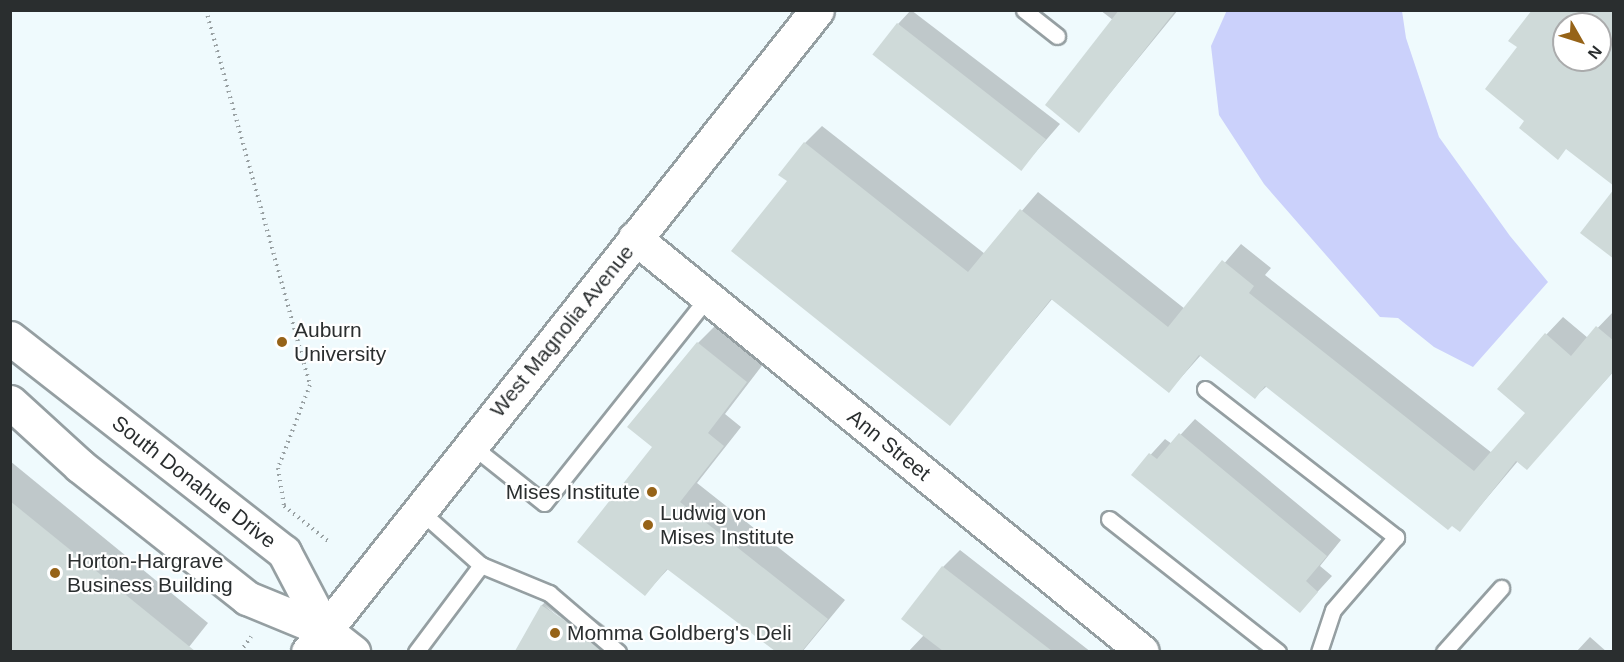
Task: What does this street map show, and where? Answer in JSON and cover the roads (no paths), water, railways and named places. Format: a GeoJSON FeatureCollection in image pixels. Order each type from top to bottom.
{"type":"FeatureCollection","features":[{"type":"Feature","properties":{"kind":"street","name":"West Magnolia Avenue"},"geometry":{"type":"LineString","coordinates":[[316,641],[817,10]]}},
{"type":"Feature","properties":{"kind":"street","name":"Ann Street"},"geometry":{"type":"LineString","coordinates":[[635,238],[1143,651]]}},
{"type":"Feature","properties":{"kind":"street","name":"South Donahue Drive"},"geometry":{"type":"LineString","coordinates":[[10,338],[284,552],[316,641]]}},
{"type":"Feature","properties":{"kind":"street"},"geometry":{"type":"LineString","coordinates":[[10,402],[80,466],[247,598],[316,641],[353,651]]}},
{"type":"Feature","properties":{"kind":"lane"},"geometry":{"type":"LineString","coordinates":[[1024,10],[1057,36]]}},
{"type":"Feature","properties":{"kind":"lane"},"geometry":{"type":"LineString","coordinates":[[471,445],[544,503],[707,298]]}},
{"type":"Feature","properties":{"kind":"lane"},"geometry":{"type":"LineString","coordinates":[[1205,389],[1396,537],[1334,610],[1319,651]]}},
{"type":"Feature","properties":{"kind":"lane"},"geometry":{"type":"LineString","coordinates":[[419,510],[481,564],[549,593],[618,651]]}},
{"type":"Feature","properties":{"kind":"lane"},"geometry":{"type":"LineString","coordinates":[[1109,519],[1278,651]]}},
{"type":"Feature","properties":{"kind":"lane"},"geometry":{"type":"LineString","coordinates":[[416,651],[481,564]]}},
{"type":"Feature","properties":{"kind":"lane"},"geometry":{"type":"LineString","coordinates":[[1444,651],[1501,588]]}},
{"type":"Feature","properties":{"kind":"water"},"geometry":{"type":"Polygon","coordinates":[[[1227,10],[1402,11],[1406,38],[1439,137],[1510,236],[1548,282],[1473,367],[1434,347],[1398,318],[1380,317],[1264,184],[1219,115],[1211,46],[1227,10]]]}},
{"type":"Feature","properties":{"kind":"place","name":"Auburn University"},"geometry":{"type":"Point","coordinates":[282,342]}},
{"type":"Feature","properties":{"kind":"place","name":"Mises Institute"},"geometry":{"type":"Point","coordinates":[652,492]}},
{"type":"Feature","properties":{"kind":"place","name":"Ludwig von Mises Institute"},"geometry":{"type":"Point","coordinates":[648,525]}},
{"type":"Feature","properties":{"kind":"place","name":"Horton-Hargrave Business Building"},"geometry":{"type":"Point","coordinates":[55,573]}},
{"type":"Feature","properties":{"kind":"place","name":"Momma Goldberg's Deli"},"geometry":{"type":"Point","coordinates":[555,633]}}]}
